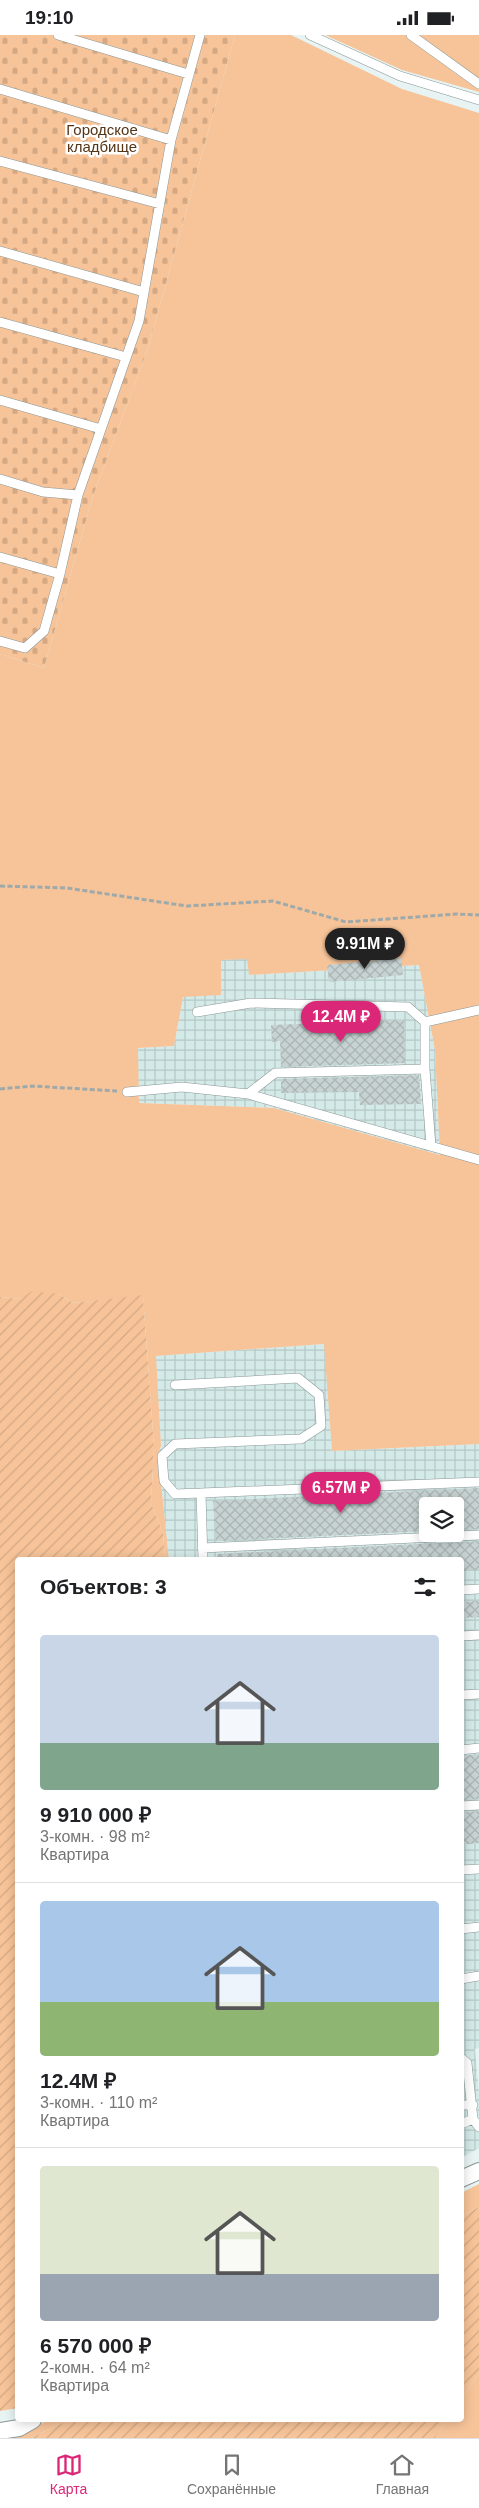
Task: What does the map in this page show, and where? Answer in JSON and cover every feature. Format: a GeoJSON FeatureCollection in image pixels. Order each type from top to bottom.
{"type":"FeatureCollection","features":[{"type":"Feature","properties":{"kind":"street"},"geometry":{"type":"LineString","coordinates":[[464,2178],[479,2171]]}},
{"type":"Feature","properties":{"kind":"street"},"geometry":{"type":"LineString","coordinates":[[0,2431],[19,2427],[29,2422]]}},
{"type":"Feature","properties":{"kind":"lane"},"geometry":{"type":"LineString","coordinates":[[58,35],[188,74]]}},
{"type":"Feature","properties":{"kind":"lane"},"geometry":{"type":"LineString","coordinates":[[0,641],[25,648],[44,631],[78,495],[140,321],[144,292],[153,255],[171,140],[200,35]]}},
{"type":"Feature","properties":{"kind":"lane"},"geometry":{"type":"LineString","coordinates":[[310,35],[400,76],[479,101]]}},
{"type":"Feature","properties":{"kind":"lane"},"geometry":{"type":"LineString","coordinates":[[411,35],[479,84]]}},
{"type":"Feature","properties":{"kind":"lane"},"geometry":{"type":"LineString","coordinates":[[0,89],[171,140]]}},
{"type":"Feature","properties":{"kind":"lane"},"geometry":{"type":"LineString","coordinates":[[0,161],[160,203]]}},
{"type":"Feature","properties":{"kind":"lane"},"geometry":{"type":"LineString","coordinates":[[0,251],[144,292]]}},
{"type":"Feature","properties":{"kind":"lane"},"geometry":{"type":"LineString","coordinates":[[0,322],[126,357]]}},
{"type":"Feature","properties":{"kind":"lane"},"geometry":{"type":"LineString","coordinates":[[0,400],[101,429]]}},
{"type":"Feature","properties":{"kind":"lane"},"geometry":{"type":"LineString","coordinates":[[0,479],[43,492],[78,495]]}},
{"type":"Feature","properties":{"kind":"lane"},"geometry":{"type":"LineString","coordinates":[[0,557],[60,573]]}},
{"type":"Feature","properties":{"kind":"lane"},"geometry":{"type":"LineString","coordinates":[[197,1012],[251,1003],[408,1007],[425,1022],[425,1069],[431,1146]]}},
{"type":"Feature","properties":{"kind":"lane"},"geometry":{"type":"LineString","coordinates":[[425,1022],[479,1010]]}},
{"type":"Feature","properties":{"kind":"lane"},"geometry":{"type":"LineString","coordinates":[[248,1094],[274,1073],[425,1069]]}},
{"type":"Feature","properties":{"kind":"lane"},"geometry":{"type":"LineString","coordinates":[[127,1092],[182,1087],[248,1094],[479,1160]]}},
{"type":"Feature","properties":{"kind":"lane"},"geometry":{"type":"LineString","coordinates":[[175,1385],[298,1378],[319,1395],[321,1426],[301,1439],[175,1444],[162,1456],[164,1481],[175,1494],[479,1482]]}},
{"type":"Feature","properties":{"kind":"lane"},"geometry":{"type":"LineString","coordinates":[[201,1493],[203,1557]]}},
{"type":"Feature","properties":{"kind":"lane"},"geometry":{"type":"LineString","coordinates":[[202,1548],[479,1535]]}},
{"type":"Feature","properties":{"kind":"lane"},"geometry":{"type":"LineString","coordinates":[[464,1590],[479,1589]]}},
{"type":"Feature","properties":{"kind":"lane"},"geometry":{"type":"LineString","coordinates":[[464,1636],[479,1635]]}},
{"type":"Feature","properties":{"kind":"lane"},"geometry":{"type":"LineString","coordinates":[[464,1695],[479,1694]]}},
{"type":"Feature","properties":{"kind":"lane"},"geometry":{"type":"LineString","coordinates":[[464,1750],[479,1749]]}},
{"type":"Feature","properties":{"kind":"lane"},"geometry":{"type":"LineString","coordinates":[[464,1806],[479,1805]]}},
{"type":"Feature","properties":{"kind":"lane"},"geometry":{"type":"LineString","coordinates":[[464,1870],[479,1869]]}},
{"type":"Feature","properties":{"kind":"lane"},"geometry":{"type":"LineString","coordinates":[[464,1929],[479,1927]]}},
{"type":"Feature","properties":{"kind":"lane"},"geometry":{"type":"LineString","coordinates":[[464,1979],[479,1977]]}},
{"type":"Feature","properties":{"kind":"lane"},"geometry":{"type":"LineString","coordinates":[[464,2060],[467,2063],[476,2123]]}},
{"type":"Feature","properties":{"kind":"lane"},"geometry":{"type":"LineString","coordinates":[[464,2105],[473,2105]]}},
{"type":"Feature","properties":{"kind":"path"},"geometry":{"type":"LineString","coordinates":[[0,886],[67,889],[187,905],[273,901],[346,922],[457,914],[479,915]]}},
{"type":"Feature","properties":{"kind":"path"},"geometry":{"type":"LineString","coordinates":[[0,1089],[32,1086],[127,1092]]}},
{"type":"Feature","properties":{"kind":"shaded area"},"geometry":{"type":"Polygon","coordinates":[[[247,958],[250,975],[419,965],[435,1050],[440,1155],[274,1108],[138,1103],[138,1048],[174,1046],[183,997],[221,960],[247,958]]]}},
{"type":"Feature","properties":{"kind":"shaded area"},"geometry":{"type":"Polygon","coordinates":[[[325,1344],[332,1451],[479,1444],[479,2048],[475,2049],[479,2094],[479,2148],[464,2156],[464,1557],[169,1557],[158,1454],[161,1446],[155,1356],[325,1344]]]}},
{"type":"Feature","properties":{"kind":"green space","name":"Городское кладбище"},"geometry":{"type":"Polygon","coordinates":[[[0,35],[235,35],[148,348],[93,496],[44,668],[0,654],[0,35]]]}},
{"type":"Feature","properties":{"kind":"green space"},"geometry":{"type":"Polygon","coordinates":[[[235,35],[291,35],[402,89],[479,113],[479,1444],[332,1451],[324,1344],[156,1356],[161,1446],[158,1454],[169,1557],[165,1557],[163,1533],[151,1503],[154,1447],[143,1296],[73,1303],[59,1294],[21,1299],[0,1297],[0,654],[44,668],[93,496],[148,348],[235,35]],[[247,959],[221,960],[221,995],[183,997],[174,1046],[138,1048],[139,1103],[274,1108],[440,1155],[435,1050],[419,965],[249,975],[247,959]]]}},
{"type":"Feature","properties":{"kind":"green space"},"geometry":{"type":"Polygon","coordinates":[[[325,35],[479,35],[479,92],[402,70],[325,35]]]}},
{"type":"Feature","properties":{"kind":"green space"},"geometry":{"type":"Polygon","coordinates":[[[32,1291],[59,1294],[73,1303],[143,1295],[154,1447],[151,1503],[163,1533],[165,1557],[15,1557],[15,2408],[0,2411],[0,1297],[21,1299],[32,1291]]]}},
{"type":"Feature","properties":{"kind":"green space"},"geometry":{"type":"Polygon","coordinates":[[[479,2184],[479,2207],[464,2214],[464,2192],[479,2184]]]}},
{"type":"Feature","properties":{"kind":"green space"},"geometry":{"type":"Polygon","coordinates":[[[479,2207],[479,2373],[464,2395],[464,2214],[479,2207]]]}},
{"type":"Feature","properties":{"kind":"green space"},"geometry":{"type":"Polygon","coordinates":[[[479,2373],[479,2438],[435,2438],[446,2422],[464,2422],[464,2395],[479,2373]]]}},
{"type":"Feature","properties":{"kind":"green space"},"geometry":{"type":"Polygon","coordinates":[[[45,2422],[64,2422],[31,2438],[10,2438],[45,2422]]]}},
{"type":"Feature","properties":{"kind":"green space"},"geometry":{"type":"Polygon","coordinates":[[[64,2422],[446,2422],[435,2438],[31,2438],[64,2422]]]}},
{"type":"Feature","properties":{"kind":"building"},"geometry":{"type":"Polygon","coordinates":[[[401,958],[403,975],[329,982],[327,965],[401,958]]]}},
{"type":"Feature","properties":{"kind":"building"},"geometry":{"type":"Polygon","coordinates":[[[404,1020],[405,1063],[281,1067],[280,1041],[272,1042],[271,1025],[404,1020]]]}},
{"type":"Feature","properties":{"kind":"building"},"geometry":{"type":"Polygon","coordinates":[[[419,1075],[421,1104],[360,1105],[359,1092],[281,1093],[281,1079],[419,1075]]]}},
{"type":"Feature","properties":{"kind":"building"},"geometry":{"type":"Polygon","coordinates":[[[479,1488],[479,1529],[464,1530],[464,1497],[419,1497],[419,1531],[216,1541],[213,1501],[479,1488]]]}},
{"type":"Feature","properties":{"kind":"building"},"geometry":{"type":"Polygon","coordinates":[[[479,1541],[479,1570],[464,1571],[464,1557],[217,1557],[217,1554],[479,1541]]]}},
{"type":"Feature","properties":{"kind":"building"},"geometry":{"type":"Polygon","coordinates":[[[479,1601],[479,1617],[464,1618],[464,1602],[479,1601]]]}},
{"type":"Feature","properties":{"kind":"building"},"geometry":{"type":"Polygon","coordinates":[[[479,1754],[479,1799],[464,1800],[464,1756],[479,1754]]]}},
{"type":"Feature","properties":{"kind":"building"},"geometry":{"type":"Polygon","coordinates":[[[479,1811],[479,1843],[464,1845],[464,1812],[479,1811]]]}}]}
